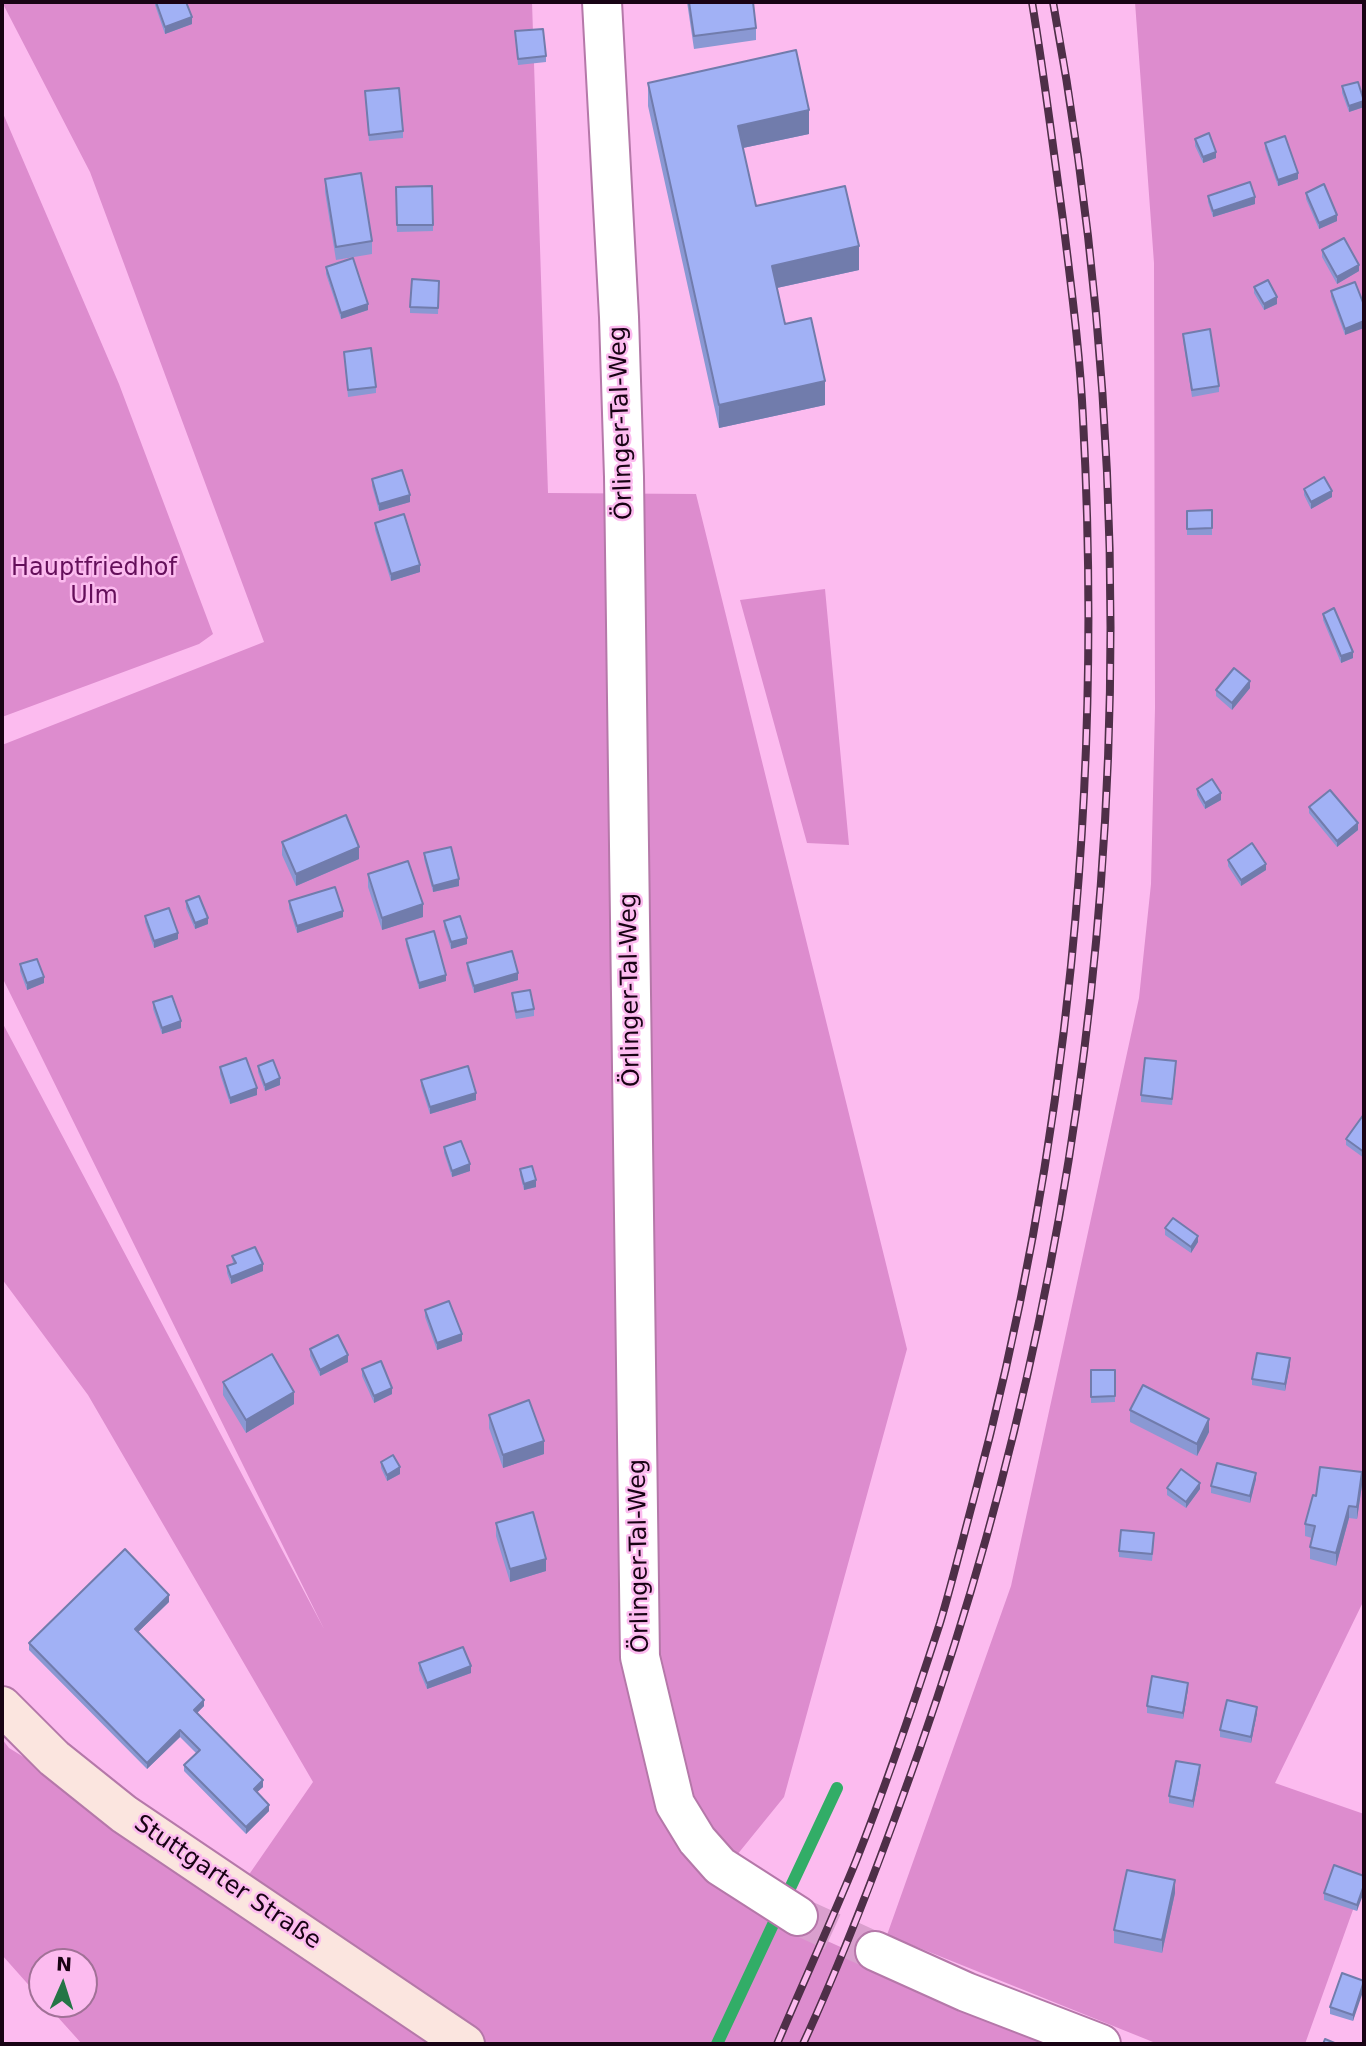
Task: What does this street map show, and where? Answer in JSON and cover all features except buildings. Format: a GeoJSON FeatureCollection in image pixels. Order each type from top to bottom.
{"type":"FeatureCollection","features":[{"type":"Feature","properties":{"kind":"main road","name":"Stuttgarter Straße"},"geometry":{"type":"LineString","coordinates":[[2,1706],[54,1758],[124,1814],[465,2044]]}},
{"type":"Feature","properties":{"kind":"street","name":"Örlinger-Tal-Weg"},"geometry":{"type":"LineString","coordinates":[[602,2],[619,317],[624,477],[640,1657],[674,1804],[697,1840],[720,1866],[783,1908]]}},
{"type":"Feature","properties":{"kind":"street"},"geometry":{"type":"LineString","coordinates":[[875,1951],[967,1992],[1101,2044]]}},
{"type":"Feature","properties":{"kind":"green space"},"geometry":{"type":"Polygon","coordinates":[[[2,2],[532,2],[548,493],[696,494],[907,1349],[784,1797],[715,1882],[847,1950],[1077,2044],[82,2044],[59,2018],[98,2018],[98,1948],[28,1948],[28,1984],[2,1955],[2,1739],[9,1748],[239,1889],[313,1782],[88,1395],[2,1279],[2,1022],[324,1629],[2,977],[2,745],[264,642],[90,172],[2,2]]]}},
{"type":"Feature","properties":{"kind":"green space"},"geometry":{"type":"Polygon","coordinates":[[[1135,2],[1364,2],[1364,1600],[1275,1783],[1364,1814],[1364,1879],[1305,2044],[1158,2044],[887,1935],[1011,1586],[1139,998],[1151,884],[1155,708],[1154,263],[1135,2]]]}},
{"type":"Feature","properties":{"kind":"green space","name":"Hauptfriedhof Ulm"},"geometry":{"type":"Polygon","coordinates":[[[2,111],[119,384],[213,634],[199,644],[2,717],[2,111]]]}},
{"type":"Feature","properties":{"kind":"green space"},"geometry":{"type":"Polygon","coordinates":[[[825,589],[849,845],[807,843],[740,600],[825,589]]]}},
{"type":"Feature","properties":{"kind":"waterway"},"geometry":{"type":"LineString","coordinates":[[717,2044],[837,1788]]}},
{"type":"Feature","properties":{"kind":"tunnel"},"geometry":{"type":"LineString","coordinates":[[798,1916],[875,1951]]}},
{"type":"Feature","properties":{"kind":"railway"},"geometry":{"type":"LineString","coordinates":[[777,2044],[867,1832],[940,1623],[1006,1368],[1033,1235],[1055,1100],[1071,965],[1082,828],[1088,692],[1088,556],[1083,419],[1077,344],[1063,220],[1032,2]]}},
{"type":"Feature","properties":{"kind":"railway"},"geometry":{"type":"LineString","coordinates":[[803,2044],[850,1936],[906,1788],[986,1538],[1039,1323],[1077,1105],[1101,886],[1110,665],[1105,444],[1086,223],[1053,2]]}}]}
